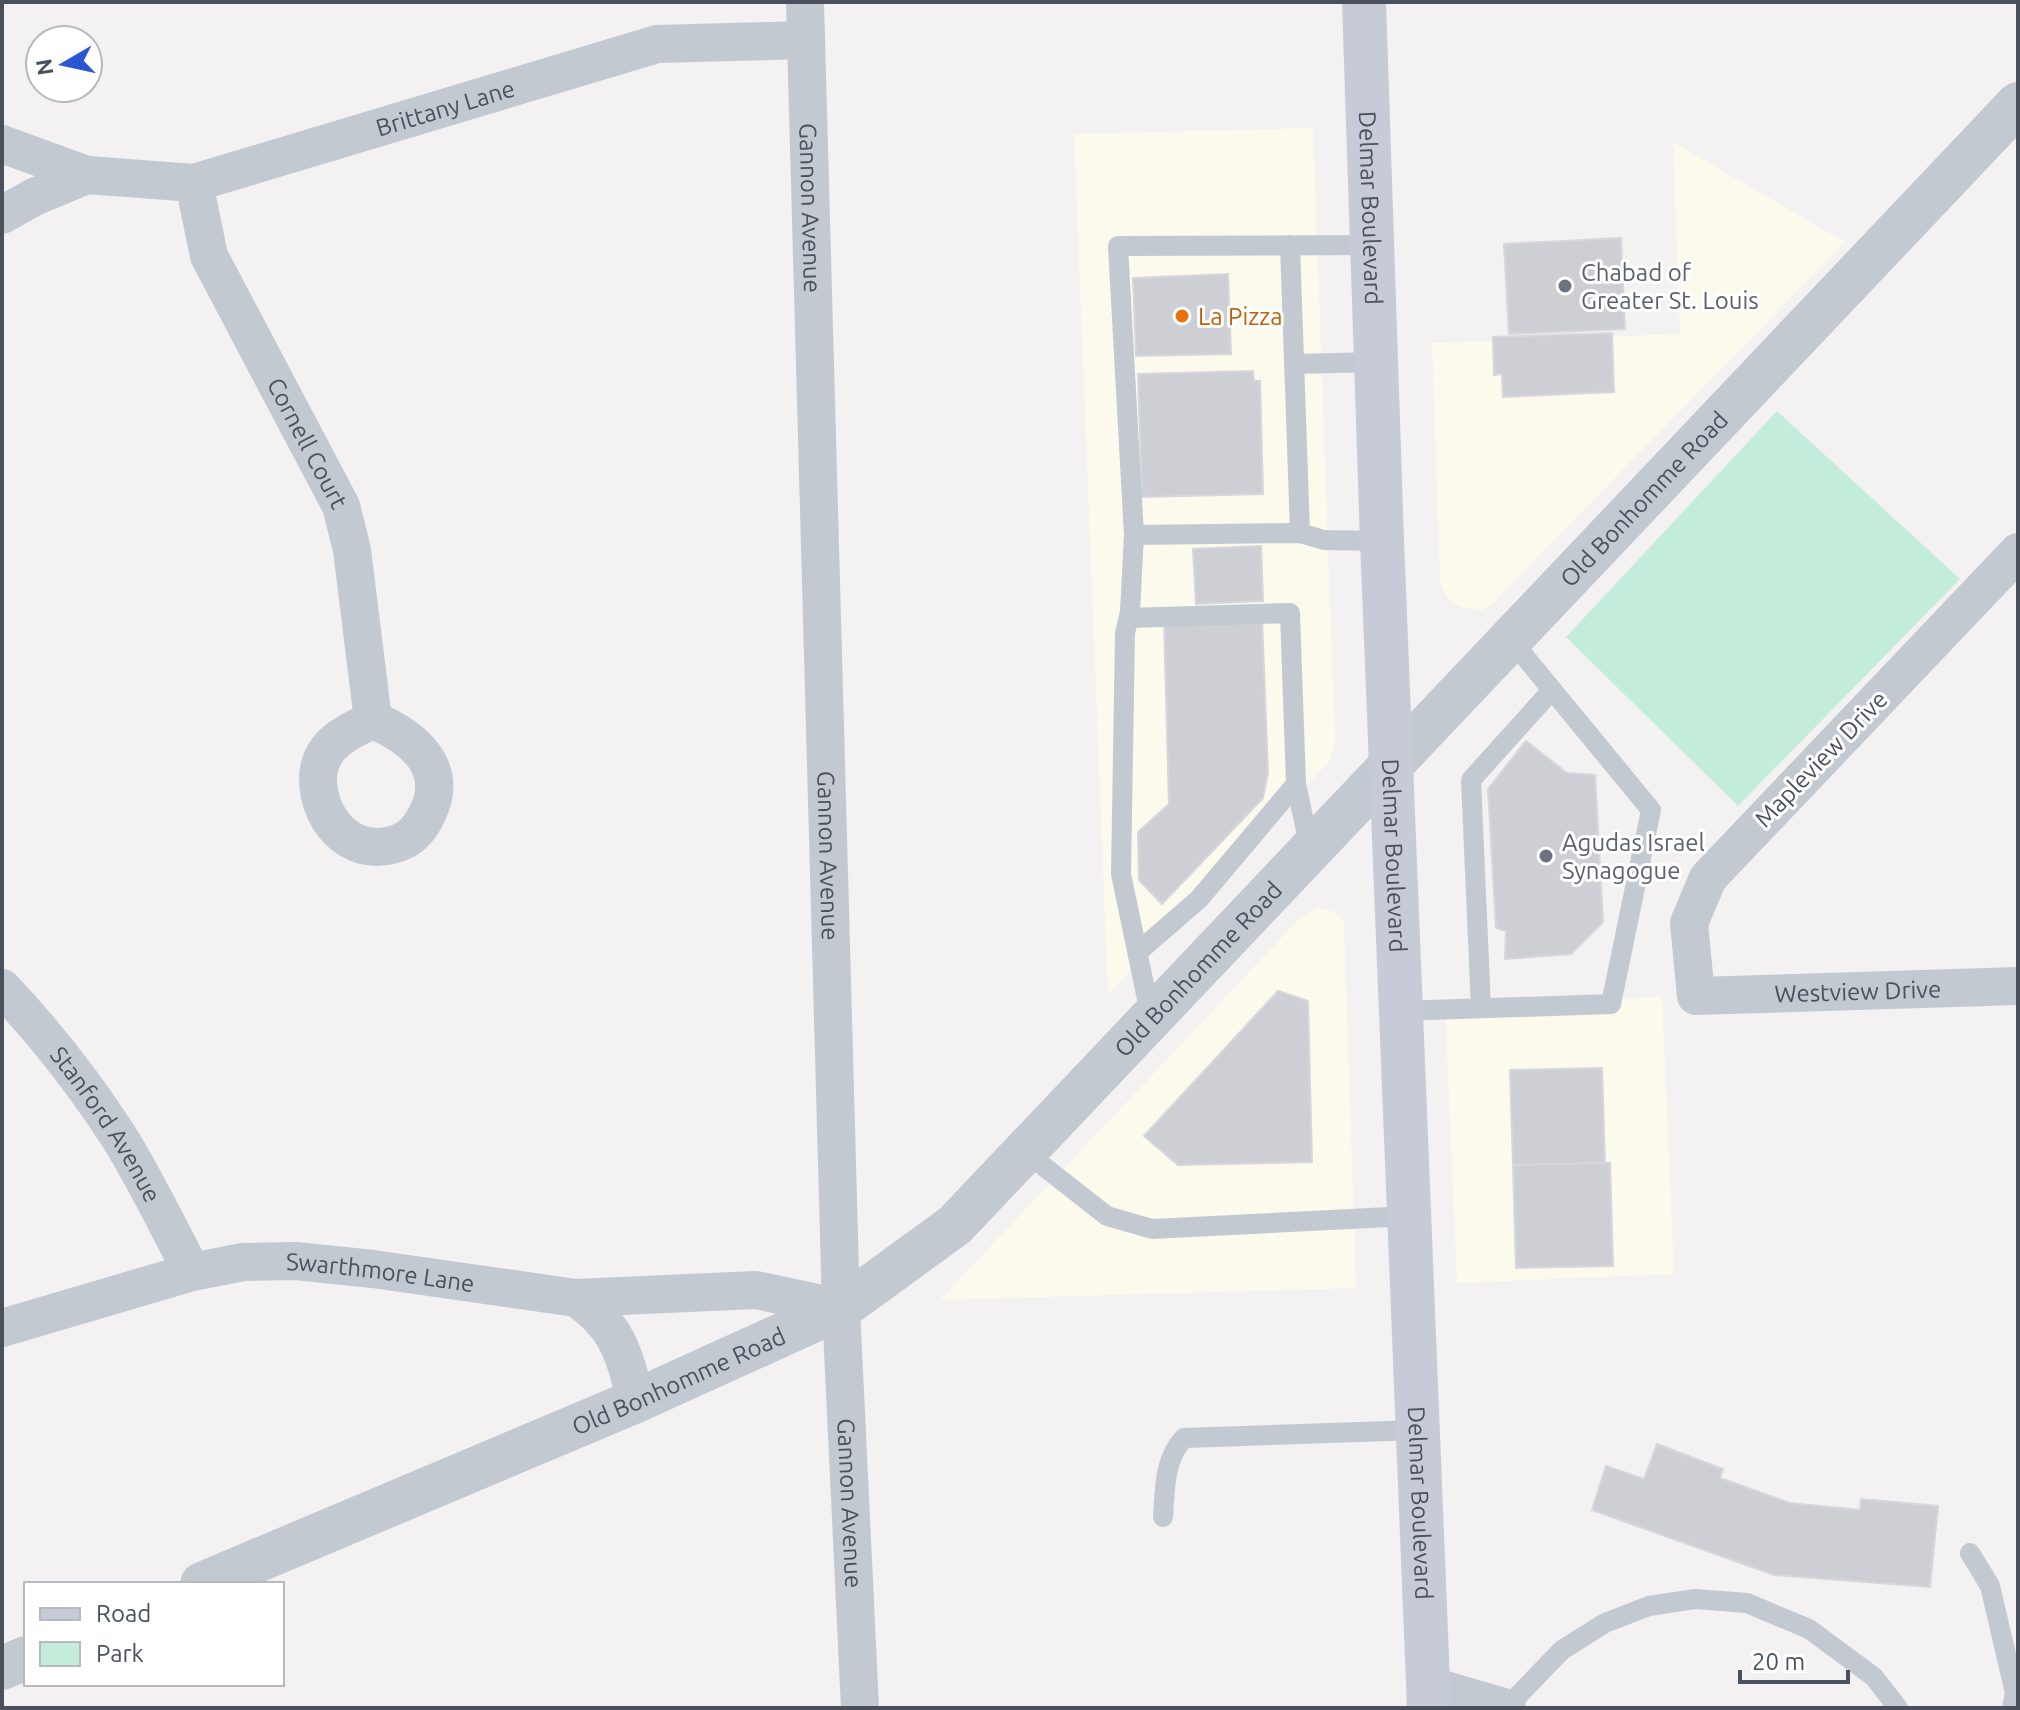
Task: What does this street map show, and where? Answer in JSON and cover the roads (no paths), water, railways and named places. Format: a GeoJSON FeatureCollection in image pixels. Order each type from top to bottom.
{"type":"FeatureCollection","features":[{"type":"Feature","properties":{"kind":"main road","name":"Delmar Boulevard"},"geometry":{"type":"LineString","coordinates":[[1364,2],[1428,1696]]}},
{"type":"Feature","properties":{"kind":"street","name":"Gannon Avenue"},"geometry":{"type":"LineString","coordinates":[[805,2],[841,1308],[860,1708]]}},
{"type":"Feature","properties":{"kind":"street","name":"Brittany Lane"},"geometry":{"type":"LineString","coordinates":[[2,144],[87,175],[194,183],[657,44],[806,40]]}},
{"type":"Feature","properties":{"kind":"street","name":"Old Bonhomme Road"},"geometry":{"type":"LineString","coordinates":[[207,1582],[636,1401],[841,1308],[955,1225],[2018,104]]}},
{"type":"Feature","properties":{"kind":"street","name":"Brittany Lane"},"geometry":{"type":"LineString","coordinates":[[2,215],[34,197],[87,175]]}},
{"type":"Feature","properties":{"kind":"street","name":"Cornell Court"},"geometry":{"type":"LineString","coordinates":[[194,183],[209,256],[341,506],[352,550],[373,720]]}},
{"type":"Feature","properties":{"kind":"street","name":"Mapleview Drive"},"geometry":{"type":"LineString","coordinates":[[1696,996],[1689,923],[1708,878],[2018,552]]}},
{"type":"Feature","properties":{"kind":"street","name":"Westview Drive"},"geometry":{"type":"LineString","coordinates":[[1696,996],[2018,986]]}},
{"type":"Feature","properties":{"kind":"street","name":"Stanford Avenue"},"geometry":{"type":"LineString","coordinates":[[2,988],[77,1074],[120,1140],[192,1272]]}},
{"type":"Feature","properties":{"kind":"street","name":"Swarthmore Lane"},"geometry":{"type":"LineString","coordinates":[[2,1328],[192,1272],[243,1262],[296,1261],[373,1269],[576,1298],[756,1290],[841,1308]]}},
{"type":"Feature","properties":{"kind":"street"},"geometry":{"type":"LineString","coordinates":[[576,1298],[596,1311],[623,1350],[636,1401]]}},
{"type":"Feature","properties":{"kind":"street","name":"Swarthmore Lane"},"geometry":{"type":"LineString","coordinates":[[2,1305],[64,1309]]}},
{"type":"Feature","properties":{"kind":"street"},"geometry":{"type":"LineString","coordinates":[[2,1668],[24,1659]]}},
{"type":"Feature","properties":{"kind":"street"},"geometry":{"type":"LineString","coordinates":[[1428,1696],[1507,1708]]}},
{"type":"Feature","properties":{"kind":"lane"},"geometry":{"type":"LineString","coordinates":[[1290,245],[1300,533]]}},
{"type":"Feature","properties":{"kind":"lane"},"geometry":{"type":"LineString","coordinates":[[1151,1018],[1121,874],[1125,633],[1129,618],[1134,535],[1118,246],[1373,245]]}},
{"type":"Feature","properties":{"kind":"lane"},"geometry":{"type":"LineString","coordinates":[[1295,364],[1376,362]]}},
{"type":"Feature","properties":{"kind":"lane"},"geometry":{"type":"LineString","coordinates":[[1134,535],[1300,533],[1324,540],[1382,541]]}},
{"type":"Feature","properties":{"kind":"lane"},"geometry":{"type":"LineString","coordinates":[[1129,618],[1290,613],[1296,784],[1310,849]]}},
{"type":"Feature","properties":{"kind":"lane"},"geometry":{"type":"LineString","coordinates":[[1400,1011],[1611,1004],[1651,810],[1511,640]]}},
{"type":"Feature","properties":{"kind":"lane"},"geometry":{"type":"LineString","coordinates":[[1481,1008],[1471,780],[1552,690]]}},
{"type":"Feature","properties":{"kind":"lane"},"geometry":{"type":"LineString","coordinates":[[1138,952],[1199,899],[1296,784]]}},
{"type":"Feature","properties":{"kind":"lane"},"geometry":{"type":"LineString","coordinates":[[1024,1151],[1107,1216],[1152,1229],[1409,1216]]}},
{"type":"Feature","properties":{"kind":"lane"},"geometry":{"type":"LineString","coordinates":[[1163,1517],[1166,1473],[1174,1448],[1184,1438],[1418,1430]]}},
{"type":"Feature","properties":{"kind":"lane"},"geometry":{"type":"LineString","coordinates":[[1970,1553],[1990,1586],[2015,1693],[2012,1708]]}},
{"type":"Feature","properties":{"kind":"lane"},"geometry":{"type":"LineString","coordinates":[[1507,1708],[1562,1650],[1605,1623],[1649,1606],[1695,1599],[1747,1603],[1809,1629],[1874,1677],[1898,1708]]}},
{"type":"Feature","properties":{"kind":"place","name":"Chabad of Greater St. Louis"},"geometry":{"type":"Point","coordinates":[1565,286]}},
{"type":"Feature","properties":{"kind":"place","name":"La Pizza"},"geometry":{"type":"Point","coordinates":[1182,316]}},
{"type":"Feature","properties":{"kind":"place","name":"Agudas Israel Synagogue"},"geometry":{"type":"Point","coordinates":[1546,856]}}]}
